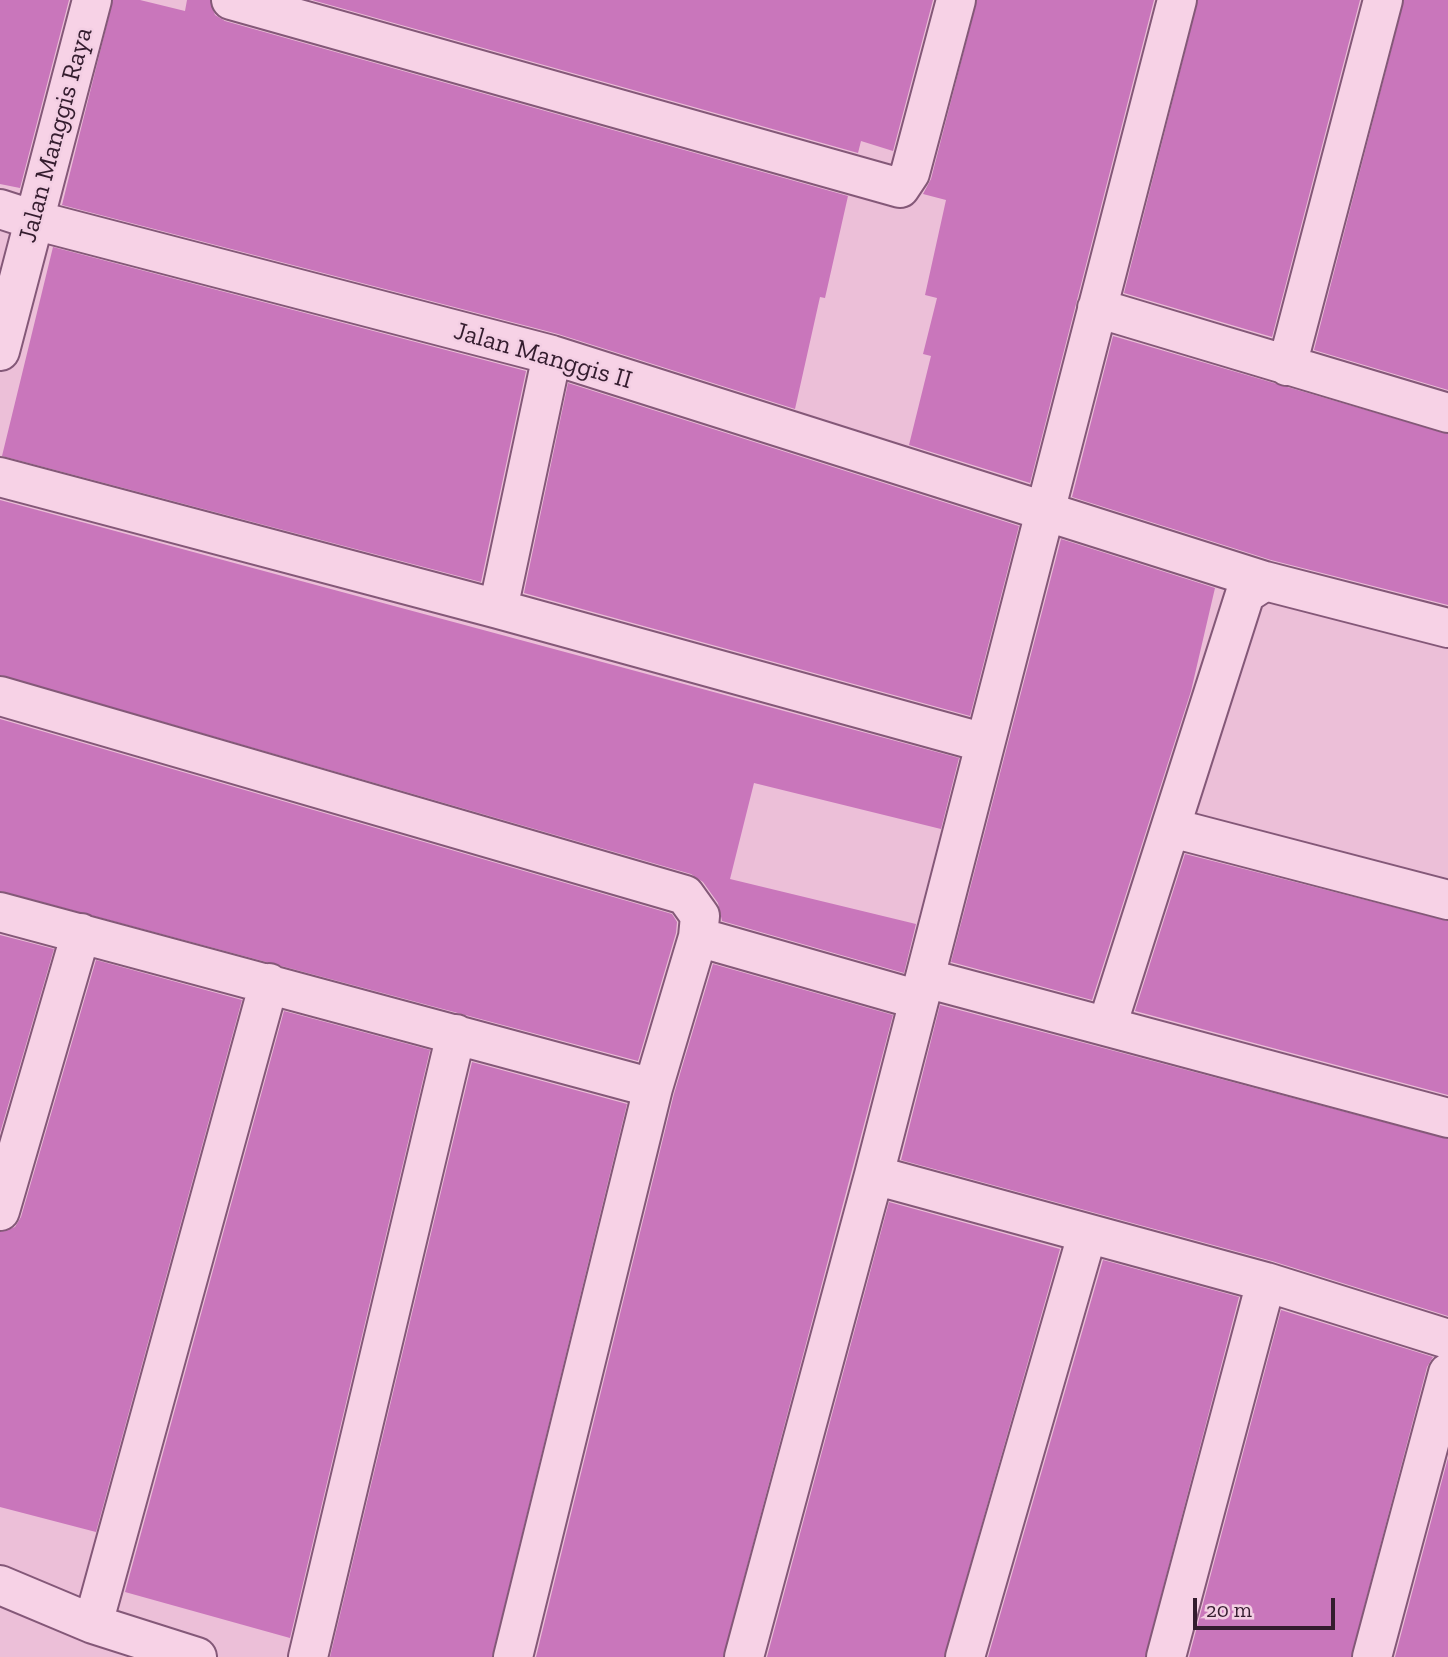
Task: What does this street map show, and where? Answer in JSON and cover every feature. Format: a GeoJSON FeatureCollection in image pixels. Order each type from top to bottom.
{"type":"FeatureCollection","features":[{"type":"Feature","properties":{"kind":"street","name":"Jalan Manggis Raya"},"geometry":{"type":"LineString","coordinates":[[0,351],[17,215],[92,0]]}},
{"type":"Feature","properties":{"kind":"street"},"geometry":{"type":"LineString","coordinates":[[231,0],[900,188],[910,173],[956,0]]}},
{"type":"Feature","properties":{"kind":"street"},"geometry":{"type":"LineString","coordinates":[[744,1657],[874,1175],[1177,0]]}},
{"type":"Feature","properties":{"kind":"street"},"geometry":{"type":"LineString","coordinates":[[1287,366],[1383,0]]}},
{"type":"Feature","properties":{"kind":"street","name":"Jalan Manggis II"},"geometry":{"type":"LineString","coordinates":[[17,215],[552,355],[1265,581],[1448,628]]}},
{"type":"Feature","properties":{"kind":"street"},"geometry":{"type":"LineString","coordinates":[[1097,308],[1448,413]]}},
{"type":"Feature","properties":{"kind":"street"},"geometry":{"type":"LineString","coordinates":[[498,609],[552,355]]}},
{"type":"Feature","properties":{"kind":"street"},"geometry":{"type":"LineString","coordinates":[[0,477],[498,609],[985,743]]}},
{"type":"Feature","properties":{"kind":"street"},"geometry":{"type":"LineString","coordinates":[[1107,1026],[1245,594],[1265,581]]}},
{"type":"Feature","properties":{"kind":"street"},"geometry":{"type":"LineString","coordinates":[[0,696],[685,895],[700,916],[698,937],[653,1088],[513,1657]]}},
{"type":"Feature","properties":{"kind":"street"},"geometry":{"type":"LineString","coordinates":[[1172,828],[1448,900]]}},
{"type":"Feature","properties":{"kind":"street"},"geometry":{"type":"LineString","coordinates":[[0,912],[653,1088]]}},
{"type":"Feature","properties":{"kind":"street"},"geometry":{"type":"LineString","coordinates":[[0,1211],[81,933]]}},
{"type":"Feature","properties":{"kind":"street"},"geometry":{"type":"LineString","coordinates":[[698,937],[922,989],[1107,1026],[1448,1118]]}},
{"type":"Feature","properties":{"kind":"street"},"geometry":{"type":"LineString","coordinates":[[93,1623],[269,983]]}},
{"type":"Feature","properties":{"kind":"street"},"geometry":{"type":"LineString","coordinates":[[308,1657],[456,1034]]}},
{"type":"Feature","properties":{"kind":"street"},"geometry":{"type":"LineString","coordinates":[[874,1175],[1266,1282],[1448,1339]]}},
{"type":"Feature","properties":{"kind":"street"},"geometry":{"type":"LineString","coordinates":[[965,1657],[1087,1235]]}},
{"type":"Feature","properties":{"kind":"street"},"geometry":{"type":"LineString","coordinates":[[1166,1657],[1266,1282]]}},
{"type":"Feature","properties":{"kind":"street"},"geometry":{"type":"LineString","coordinates":[[1372,1657],[1448,1373]]}},
{"type":"Feature","properties":{"kind":"street"},"geometry":{"type":"LineString","coordinates":[[0,1585],[93,1623],[197,1657]]}},
{"type":"Feature","properties":{"kind":"building"},"geometry":{"type":"Polygon","coordinates":[[[0,0],[69,0],[20,188],[0,184],[0,0]]]}},
{"type":"Feature","properties":{"kind":"building"},"geometry":{"type":"Polygon","coordinates":[[[113,0],[140,0],[185,11],[187,0],[210,0],[215,15],[225,21],[848,196],[825,298],[820,297],[795,409],[558,334],[62,205],[113,0]]]}},
{"type":"Feature","properties":{"kind":"building"},"geometry":{"type":"Polygon","coordinates":[[[312,0],[933,0],[893,151],[861,141],[858,153],[312,0]]]}},
{"type":"Feature","properties":{"kind":"building"},"geometry":{"type":"Polygon","coordinates":[[[977,0],[1154,0],[1030,483],[909,445],[931,356],[923,354],[937,298],[925,295],[946,200],[923,194],[931,179],[977,0]]]}},
{"type":"Feature","properties":{"kind":"building"},"geometry":{"type":"Polygon","coordinates":[[[1198,0],[1360,0],[1272,337],[1124,293],[1198,0]]]}},
{"type":"Feature","properties":{"kind":"building"},"geometry":{"type":"Polygon","coordinates":[[[1404,0],[1448,0],[1448,390],[1314,350],[1404,0]]]}},
{"type":"Feature","properties":{"kind":"building"},"geometry":{"type":"Polygon","coordinates":[[[53,247],[526,371],[481,582],[2,456],[53,247]]]}},
{"type":"Feature","properties":{"kind":"building"},"geometry":{"type":"Polygon","coordinates":[[[1113,336],[1448,434],[1448,605],[1271,560],[1072,497],[1113,336]]]}},
{"type":"Feature","properties":{"kind":"building"},"geometry":{"type":"Polygon","coordinates":[[[568,383],[1019,526],[970,716],[524,593],[568,383]]]}},
{"type":"Feature","properties":{"kind":"building"},"geometry":{"type":"Polygon","coordinates":[[[0,500],[959,758],[941,829],[754,783],[730,879],[916,924],[904,973],[722,921],[718,903],[703,882],[691,874],[0,675],[0,500]]]}},
{"type":"Feature","properties":{"kind":"building"},"geometry":{"type":"Polygon","coordinates":[[[1061,539],[1215,588],[1191,691],[1092,1000],[951,962],[1061,539]]]}},
{"type":"Feature","properties":{"kind":"building"},"geometry":{"type":"Polygon","coordinates":[[[0,719],[672,914],[677,922],[676,933],[638,1061],[0,891],[0,719]]]}},
{"type":"Feature","properties":{"kind":"building"},"geometry":{"type":"Polygon","coordinates":[[[1185,854],[1448,921],[1448,1095],[1135,1011],[1185,854]]]}},
{"type":"Feature","properties":{"kind":"building"},"geometry":{"type":"Polygon","coordinates":[[[0,935],[54,949],[0,1133],[0,935]]]}},
{"type":"Feature","properties":{"kind":"building"},"geometry":{"type":"Polygon","coordinates":[[[96,960],[242,1000],[96,1532],[0,1507],[0,1232],[15,1227],[21,1217],[96,960]]]}},
{"type":"Feature","properties":{"kind":"building"},"geometry":{"type":"Polygon","coordinates":[[[713,964],[893,1015],[723,1657],[536,1657],[674,1094],[713,964]]]}},
{"type":"Feature","properties":{"kind":"building"},"geometry":{"type":"Polygon","coordinates":[[[940,1005],[1448,1139],[1448,1316],[1272,1261],[901,1160],[940,1005]]]}},
{"type":"Feature","properties":{"kind":"building"},"geometry":{"type":"Polygon","coordinates":[[[284,1011],[430,1050],[290,1638],[125,1592],[284,1011]]]}},
{"type":"Feature","properties":{"kind":"building"},"geometry":{"type":"Polygon","coordinates":[[[472,1062],[627,1104],[492,1657],[330,1657],[472,1062]]]}},
{"type":"Feature","properties":{"kind":"building"},"geometry":{"type":"Polygon","coordinates":[[[889,1202],[1060,1249],[944,1657],[767,1657],[889,1202]]]}},
{"type":"Feature","properties":{"kind":"building"},"geometry":{"type":"Polygon","coordinates":[[[1103,1260],[1239,1297],[1145,1657],[988,1657],[1103,1260]]]}},
{"type":"Feature","properties":{"kind":"building"},"geometry":{"type":"Polygon","coordinates":[[[1281,1310],[1433,1357],[1427,1367],[1351,1657],[1189,1657],[1281,1310]]]}},
{"type":"Feature","properties":{"kind":"building"},"geometry":{"type":"Polygon","coordinates":[[[1448,1458],[1448,1657],[1395,1657],[1448,1458]]]}}]}
